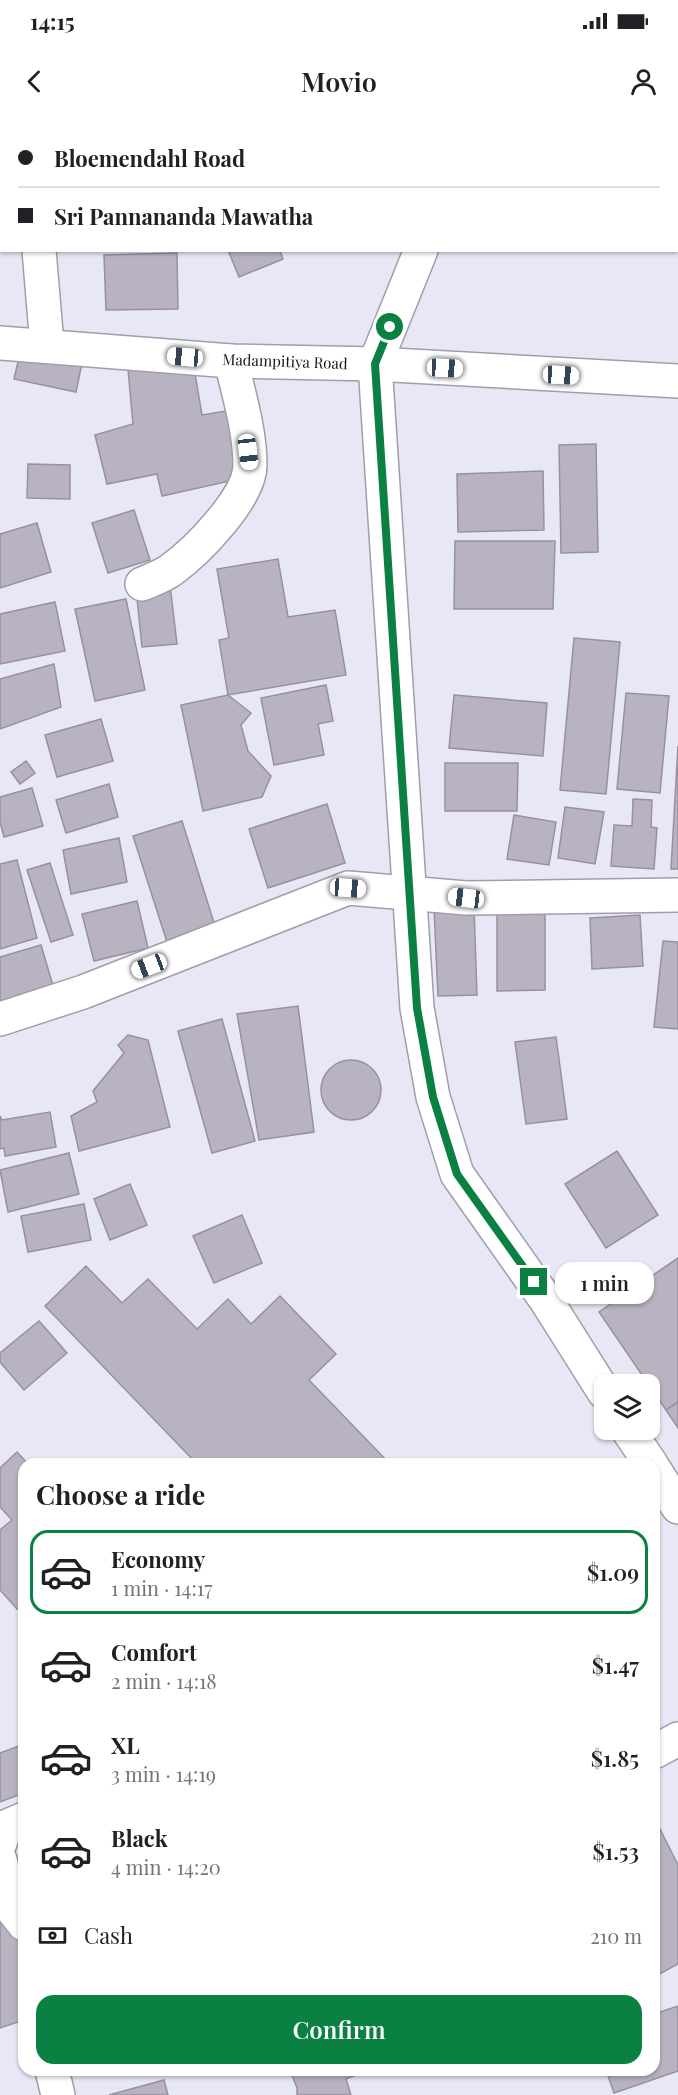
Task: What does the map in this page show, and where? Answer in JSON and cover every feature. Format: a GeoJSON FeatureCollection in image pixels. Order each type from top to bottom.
{"type":"FeatureCollection","features":[{"type":"Feature","properties":{"kind":"main road"},"geometry":{"type":"LineString","coordinates":[[39,252],[47,345]]}},
{"type":"Feature","properties":{"kind":"main road"},"geometry":{"type":"LineString","coordinates":[[420,252],[375,364],[417,1008],[433,1097],[457,1174],[546,1300],[594,1376]]}},
{"type":"Feature","properties":{"kind":"main road","name":"Madampitiya Road"},"geometry":{"type":"LineString","coordinates":[[0,343],[231,361],[375,364],[678,381]]}},
{"type":"Feature","properties":{"kind":"main road"},"geometry":{"type":"LineString","coordinates":[[142,584],[170,572],[204,542],[238,501],[250,468],[244,419],[231,361]]}},
{"type":"Feature","properties":{"kind":"main road"},"geometry":{"type":"LineString","coordinates":[[0,1018],[83,992],[348,888],[466,898],[678,895]]}},
{"type":"Feature","properties":{"kind":"main road"},"geometry":{"type":"LineString","coordinates":[[635,1440],[647,1458]]}},
{"type":"Feature","properties":{"kind":"main road"},"geometry":{"type":"LineString","coordinates":[[660,1478],[678,1507]]}},
{"type":"Feature","properties":{"kind":"main road"},"geometry":{"type":"LineString","coordinates":[[660,1749],[678,1739]]}},
{"type":"Feature","properties":{"kind":"main road"},"geometry":{"type":"LineString","coordinates":[[0,1843],[5,1827],[18,1822]]}},
{"type":"Feature","properties":{"kind":"main road"},"geometry":{"type":"LineString","coordinates":[[0,1860],[13,1910],[18,1916]]}},
{"type":"Feature","properties":{"kind":"main road"},"geometry":{"type":"LineString","coordinates":[[53,2076],[58,2095]]}},
{"type":"Feature","properties":{"kind":"building"},"geometry":{"type":"Polygon","coordinates":[[[229,252],[281,252],[283,259],[239,277],[229,252]]]}},
{"type":"Feature","properties":{"kind":"building"},"geometry":{"type":"Polygon","coordinates":[[[177,253],[178,309],[106,310],[104,255],[177,253]]]}},
{"type":"Feature","properties":{"kind":"building"},"geometry":{"type":"Polygon","coordinates":[[[22,345],[83,358],[76,392],[14,379],[22,345]]]}},
{"type":"Feature","properties":{"kind":"building"},"geometry":{"type":"Polygon","coordinates":[[[194,368],[202,415],[232,410],[243,478],[162,496],[157,474],[107,484],[95,435],[133,424],[128,369],[194,368]]]}},
{"type":"Feature","properties":{"kind":"building"},"geometry":{"type":"Polygon","coordinates":[[[596,444],[598,552],[561,553],[559,445],[596,444]]]}},
{"type":"Feature","properties":{"kind":"building"},"geometry":{"type":"Polygon","coordinates":[[[28,464],[70,465],[70,499],[27,498],[28,464]]]}},
{"type":"Feature","properties":{"kind":"building"},"geometry":{"type":"Polygon","coordinates":[[[543,471],[544,530],[458,532],[457,474],[543,471]]]}},
{"type":"Feature","properties":{"kind":"building"},"geometry":{"type":"Polygon","coordinates":[[[134,510],[150,560],[108,573],[92,523],[134,510]]]}},
{"type":"Feature","properties":{"kind":"building"},"geometry":{"type":"Polygon","coordinates":[[[37,523],[51,572],[0,588],[0,534],[37,523]]]}},
{"type":"Feature","properties":{"kind":"building"},"geometry":{"type":"Polygon","coordinates":[[[455,541],[555,541],[553,609],[454,609],[455,541]]]}},
{"type":"Feature","properties":{"kind":"building"},"geometry":{"type":"Polygon","coordinates":[[[278,559],[288,617],[335,610],[346,675],[228,695],[219,640],[229,638],[217,569],[278,559]]]}},
{"type":"Feature","properties":{"kind":"building"},"geometry":{"type":"Polygon","coordinates":[[[170,585],[177,644],[142,647],[136,589],[170,585]]]}},
{"type":"Feature","properties":{"kind":"building"},"geometry":{"type":"Polygon","coordinates":[[[126,599],[145,690],[95,701],[75,609],[126,599]]]}},
{"type":"Feature","properties":{"kind":"building"},"geometry":{"type":"Polygon","coordinates":[[[55,602],[65,651],[0,664],[0,614],[55,602]]]}},
{"type":"Feature","properties":{"kind":"building"},"geometry":{"type":"Polygon","coordinates":[[[574,638],[620,642],[606,794],[560,790],[574,638]]]}},
{"type":"Feature","properties":{"kind":"building"},"geometry":{"type":"Polygon","coordinates":[[[54,664],[61,707],[0,729],[0,679],[54,664]]]}},
{"type":"Feature","properties":{"kind":"building"},"geometry":{"type":"Polygon","coordinates":[[[326,685],[333,721],[318,724],[324,755],[274,765],[261,698],[326,685]]]}},
{"type":"Feature","properties":{"kind":"building"},"geometry":{"type":"Polygon","coordinates":[[[626,693],[669,696],[660,793],[617,789],[626,693]]]}},
{"type":"Feature","properties":{"kind":"building"},"geometry":{"type":"Polygon","coordinates":[[[228,695],[251,713],[241,725],[248,751],[271,776],[262,797],[203,811],[181,705],[228,695]]]}},
{"type":"Feature","properties":{"kind":"building"},"geometry":{"type":"Polygon","coordinates":[[[454,695],[547,703],[543,756],[449,748],[454,695]]]}},
{"type":"Feature","properties":{"kind":"building"},"geometry":{"type":"Polygon","coordinates":[[[101,719],[113,761],[57,777],[45,735],[101,719]]]}},
{"type":"Feature","properties":{"kind":"building"},"geometry":{"type":"Polygon","coordinates":[[[678,746],[678,869],[671,869],[678,746]]]}},
{"type":"Feature","properties":{"kind":"building"},"geometry":{"type":"Polygon","coordinates":[[[26,761],[35,773],[20,784],[11,772],[26,761]]]}},
{"type":"Feature","properties":{"kind":"building"},"geometry":{"type":"Polygon","coordinates":[[[445,763],[518,763],[517,811],[445,811],[445,763]]]}},
{"type":"Feature","properties":{"kind":"building"},"geometry":{"type":"Polygon","coordinates":[[[109,784],[118,817],[66,833],[56,800],[109,784]]]}},
{"type":"Feature","properties":{"kind":"building"},"geometry":{"type":"Polygon","coordinates":[[[32,788],[43,826],[4,837],[0,822],[0,797],[32,788]]]}},
{"type":"Feature","properties":{"kind":"building"},"geometry":{"type":"Polygon","coordinates":[[[633,799],[652,800],[651,827],[657,828],[654,869],[611,866],[614,825],[632,826],[633,799]]]}},
{"type":"Feature","properties":{"kind":"building"},"geometry":{"type":"Polygon","coordinates":[[[327,804],[345,863],[268,888],[249,829],[327,804]]]}},
{"type":"Feature","properties":{"kind":"building"},"geometry":{"type":"Polygon","coordinates":[[[565,807],[604,812],[595,864],[558,858],[565,807]]]}},
{"type":"Feature","properties":{"kind":"building"},"geometry":{"type":"Polygon","coordinates":[[[514,815],[556,822],[549,865],[507,859],[514,815]]]}},
{"type":"Feature","properties":{"kind":"building"},"geometry":{"type":"Polygon","coordinates":[[[182,821],[215,926],[167,942],[133,836],[182,821]]]}},
{"type":"Feature","properties":{"kind":"building"},"geometry":{"type":"Polygon","coordinates":[[[119,838],[127,882],[71,894],[63,850],[119,838]]]}},
{"type":"Feature","properties":{"kind":"building"},"geometry":{"type":"Polygon","coordinates":[[[17,860],[37,938],[0,949],[0,864],[17,860]]]}},
{"type":"Feature","properties":{"kind":"building"},"geometry":{"type":"Polygon","coordinates":[[[50,863],[73,935],[51,942],[27,870],[50,863]]]}},
{"type":"Feature","properties":{"kind":"building"},"geometry":{"type":"Polygon","coordinates":[[[137,901],[148,948],[94,961],[82,914],[137,901]]]}},
{"type":"Feature","properties":{"kind":"building"},"geometry":{"type":"Polygon","coordinates":[[[474,907],[477,995],[438,996],[434,909],[474,907]]]}},
{"type":"Feature","properties":{"kind":"building"},"geometry":{"type":"Polygon","coordinates":[[[497,912],[545,912],[545,990],[497,991],[497,912]]]}},
{"type":"Feature","properties":{"kind":"building"},"geometry":{"type":"Polygon","coordinates":[[[640,915],[643,966],[592,969],[590,918],[640,915]]]}},
{"type":"Feature","properties":{"kind":"building"},"geometry":{"type":"Polygon","coordinates":[[[663,941],[678,942],[678,1029],[654,1027],[663,941]]]}},
{"type":"Feature","properties":{"kind":"building"},"geometry":{"type":"Polygon","coordinates":[[[41,945],[54,989],[0,1005],[0,957],[41,945]]]}},
{"type":"Feature","properties":{"kind":"building"},"geometry":{"type":"Polygon","coordinates":[[[298,1006],[314,1132],[259,1140],[237,1014],[298,1006]]]}},
{"type":"Feature","properties":{"kind":"building"},"geometry":{"type":"Polygon","coordinates":[[[222,1019],[255,1141],[212,1153],[178,1031],[222,1019]]]}},
{"type":"Feature","properties":{"kind":"building"},"geometry":{"type":"Polygon","coordinates":[[[128,1035],[148,1040],[170,1127],[79,1151],[71,1116],[97,1102],[93,1091],[124,1053],[118,1045],[128,1035]]]}},
{"type":"Feature","properties":{"kind":"building"},"geometry":{"type":"Polygon","coordinates":[[[556,1037],[567,1119],[526,1124],[515,1042],[556,1037]]]}},
{"type":"Feature","properties":{"kind":"building"},"geometry":{"type":"Polygon","coordinates":[[[345,1060],[357,1060],[373,1068],[379,1078],[381,1090],[379,1102],[373,1112],[357,1120],[345,1120],[329,1112],[321,1096],[321,1084],[329,1068],[345,1060]]]}},
{"type":"Feature","properties":{"kind":"building"},"geometry":{"type":"Polygon","coordinates":[[[50,1112],[56,1147],[5,1156],[4,1148],[0,1149],[0,1116],[2,1120],[50,1112]]]}},
{"type":"Feature","properties":{"kind":"building"},"geometry":{"type":"Polygon","coordinates":[[[617,1151],[658,1215],[606,1248],[565,1184],[617,1151]]]}},
{"type":"Feature","properties":{"kind":"building"},"geometry":{"type":"Polygon","coordinates":[[[69,1153],[79,1194],[8,1212],[0,1170],[69,1153]]]}},
{"type":"Feature","properties":{"kind":"building"},"geometry":{"type":"Polygon","coordinates":[[[130,1184],[147,1225],[110,1240],[94,1199],[130,1184]]]}},
{"type":"Feature","properties":{"kind":"building"},"geometry":{"type":"Polygon","coordinates":[[[84,1204],[91,1240],[28,1252],[21,1216],[84,1204]]]}},
{"type":"Feature","properties":{"kind":"building"},"geometry":{"type":"Polygon","coordinates":[[[242,1215],[262,1263],[214,1283],[193,1236],[242,1215]]]}},
{"type":"Feature","properties":{"kind":"building"},"geometry":{"type":"Polygon","coordinates":[[[678,1258],[678,1402],[666,1410],[660,1401],[660,1374],[641,1374],[599,1312],[678,1258]]]}},
{"type":"Feature","properties":{"kind":"building"},"geometry":{"type":"Polygon","coordinates":[[[86,1266],[122,1303],[148,1279],[197,1329],[228,1299],[251,1324],[280,1296],[336,1354],[309,1380],[384,1458],[191,1458],[45,1306],[86,1266]]]}},
{"type":"Feature","properties":{"kind":"building"},"geometry":{"type":"Polygon","coordinates":[[[39,1321],[67,1353],[24,1390],[0,1362],[0,1353],[39,1321]]]}},
{"type":"Feature","properties":{"kind":"building"},"geometry":{"type":"Polygon","coordinates":[[[678,1402],[678,1428],[666,1410],[678,1402]]]}},
{"type":"Feature","properties":{"kind":"building"},"geometry":{"type":"Polygon","coordinates":[[[17,1452],[22,1458],[18,1458],[17,1609],[0,1590],[0,1530],[12,1520],[0,1507],[0,1468],[17,1452]]]}},
{"type":"Feature","properties":{"kind":"building"},"geometry":{"type":"Polygon","coordinates":[[[18,1746],[18,1795],[0,1802],[0,1753],[18,1746]]]}},
{"type":"Feature","properties":{"kind":"building"},"geometry":{"type":"Polygon","coordinates":[[[660,1829],[678,1865],[678,1964],[660,1974],[660,1829]]]}},
{"type":"Feature","properties":{"kind":"building"},"geometry":{"type":"Polygon","coordinates":[[[0,1873],[18,1928],[18,2022],[0,2028],[0,1873]]]}},
{"type":"Feature","properties":{"kind":"building"},"geometry":{"type":"Polygon","coordinates":[[[678,2006],[678,2071],[614,2093],[608,2076],[660,2076],[660,2012],[678,2006]]]}},
{"type":"Feature","properties":{"kind":"building"},"geometry":{"type":"Polygon","coordinates":[[[292,2076],[354,2076],[346,2079],[351,2095],[297,2095],[292,2076]]]}},
{"type":"Feature","properties":{"kind":"building"},"geometry":{"type":"Polygon","coordinates":[[[164,2080],[168,2095],[109,2095],[164,2080]]]}},
{"type":"Feature","properties":{"kind":"route"},"geometry":{"type":"LineString","coordinates":[[390,327],[375,364],[410,869],[417,1008],[433,1097],[457,1174],[534,1282]]}}]}
